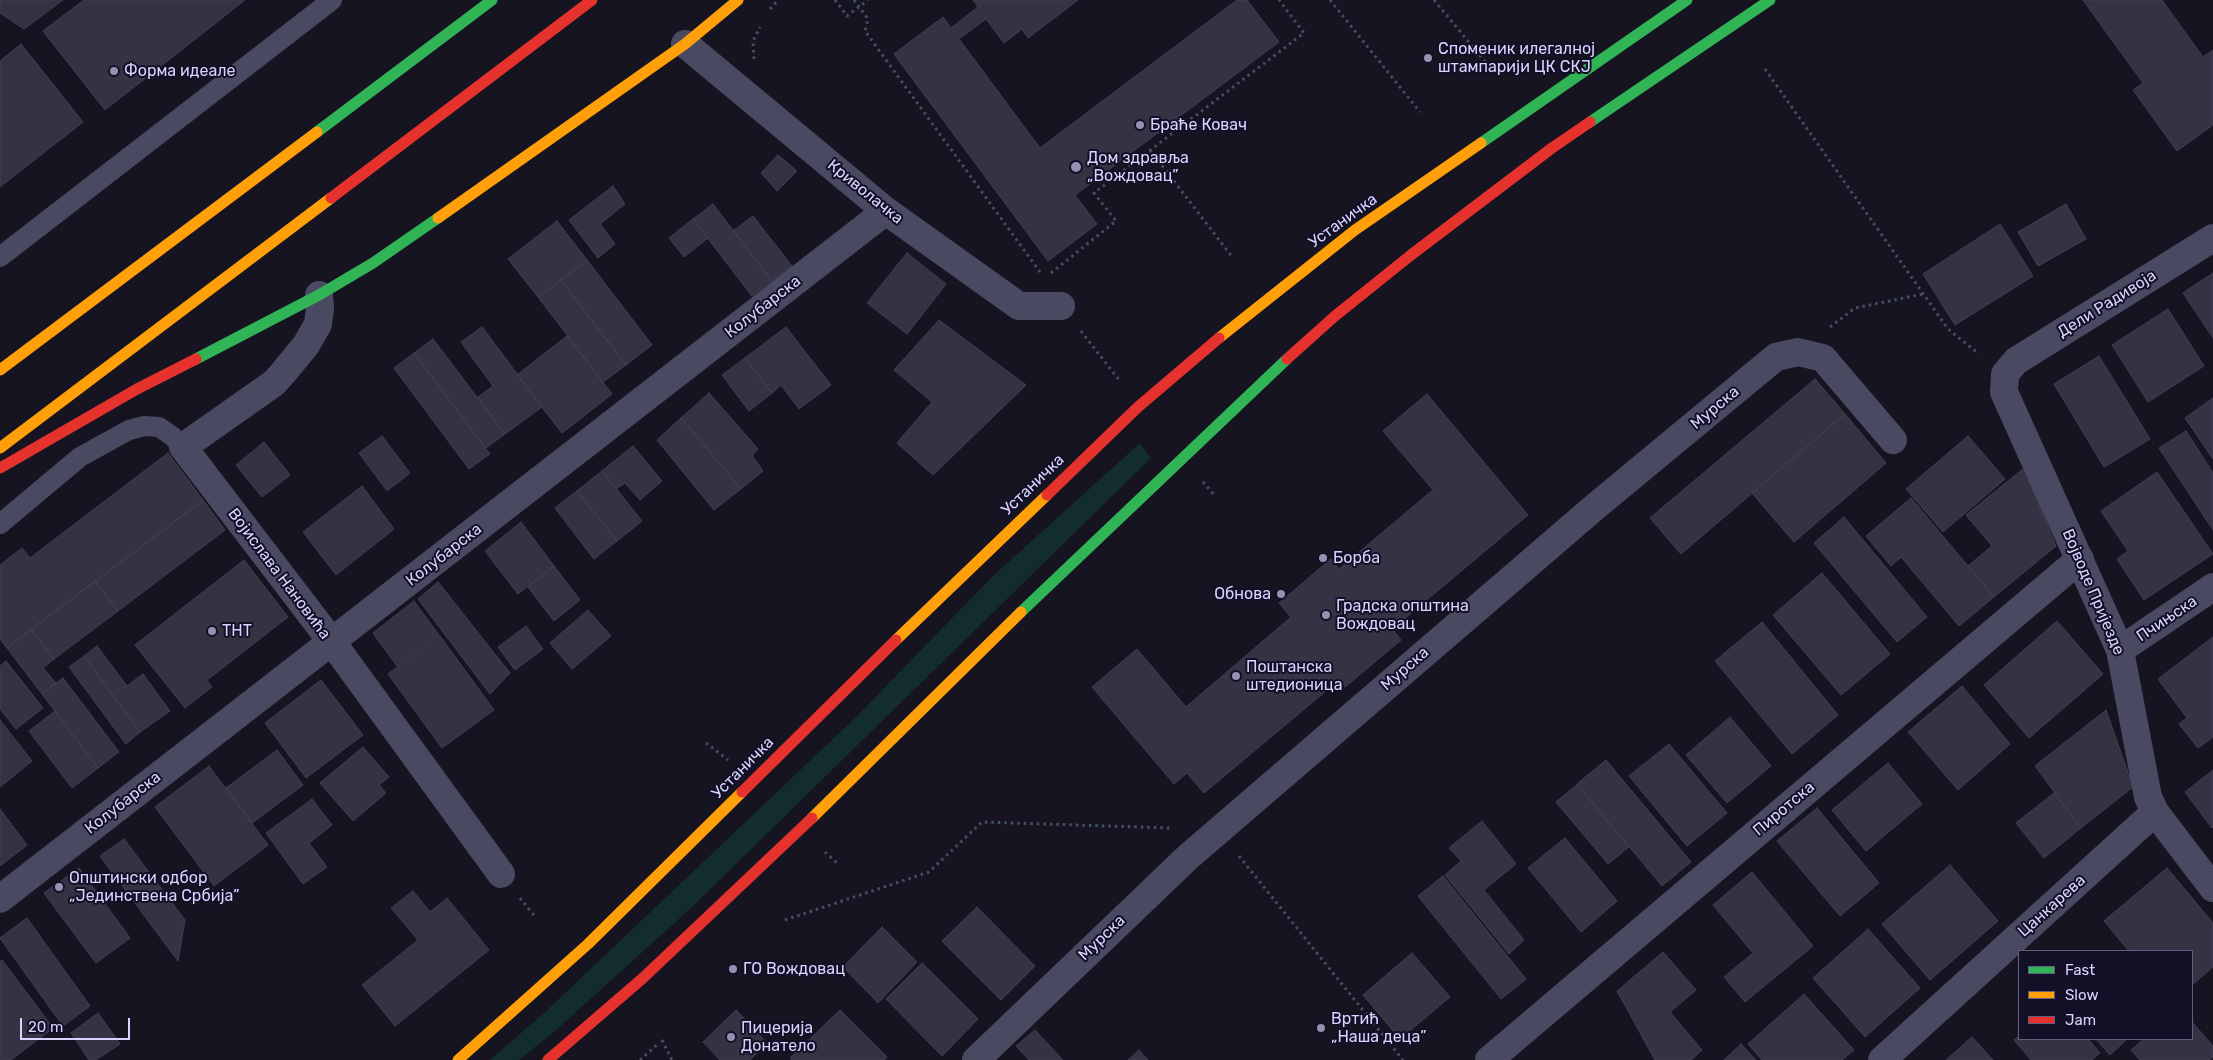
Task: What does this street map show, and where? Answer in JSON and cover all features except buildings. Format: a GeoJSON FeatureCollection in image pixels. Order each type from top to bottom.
{"type":"FeatureCollection","features":[{"type":"Feature","properties":{"kind":"main road"},"geometry":{"type":"LineString","coordinates":[[0,370],[492,0]]}},
{"type":"Feature","properties":{"kind":"main road"},"geometry":{"type":"LineString","coordinates":[[0,448],[592,0]]}},
{"type":"Feature","properties":{"kind":"main road"},"geometry":{"type":"LineString","coordinates":[[0,468],[137,389],[319,295],[373,263],[685,44],[738,0]]}},
{"type":"Feature","properties":{"kind":"main road","name":"Устаничка"},"geometry":{"type":"LineString","coordinates":[[458,1060],[588,944],[899,637],[1138,407],[1244,316],[1356,230],[1687,0]]}},
{"type":"Feature","properties":{"kind":"main road"},"geometry":{"type":"LineString","coordinates":[[548,1060],[679,944],[801,829],[981,650],[1241,402],[1335,316],[1411,255],[1552,148],[1770,0]]}},
{"type":"Feature","properties":{"kind":"street","name":"Криволачка"},"geometry":{"type":"LineString","coordinates":[[685,44],[886,211],[1018,306],[1061,306]]}},
{"type":"Feature","properties":{"kind":"street","name":"Колубарска"},"geometry":{"type":"LineString","coordinates":[[0,898],[886,211]]}},
{"type":"Feature","properties":{"kind":"street","name":"Дели Радивоја"},"geometry":{"type":"LineString","coordinates":[[2005,374],[2016,361],[2031,350],[2213,238]]}},
{"type":"Feature","properties":{"kind":"street"},"geometry":{"type":"LineString","coordinates":[[183,447],[274,383],[306,345],[318,324],[319,295]]}},
{"type":"Feature","properties":{"kind":"street","name":"Мурска"},"geometry":{"type":"LineString","coordinates":[[976,1060],[1148,894],[1218,830],[1588,513],[1776,358],[1798,352],[1823,358],[1893,440]]}},
{"type":"Feature","properties":{"kind":"street","name":"Војводе Пријезде"},"geometry":{"type":"LineString","coordinates":[[2005,374],[2004,392],[2120,650],[2144,782],[2155,812],[2213,888]]}},
{"type":"Feature","properties":{"kind":"street","name":"Војислава Нановића"},"geometry":{"type":"LineString","coordinates":[[183,447],[332,642],[501,874]]}},
{"type":"Feature","properties":{"kind":"street","name":"Пиротска"},"geometry":{"type":"LineString","coordinates":[[1489,1060],[2080,559]]}},
{"type":"Feature","properties":{"kind":"street","name":"Пчињска"},"geometry":{"type":"LineString","coordinates":[[2120,650],[2213,587]]}},
{"type":"Feature","properties":{"kind":"street","name":"Цанкарева"},"geometry":{"type":"LineString","coordinates":[[1882,1060],[2155,812]]}},
{"type":"Feature","properties":{"kind":"lane"},"geometry":{"type":"LineString","coordinates":[[0,257],[332,0]]}},
{"type":"Feature","properties":{"kind":"lane"},"geometry":{"type":"LineString","coordinates":[[0,524],[80,457],[129,430],[144,426],[158,427],[172,436],[183,447]]}},
{"type":"Feature","properties":{"kind":"path"},"geometry":{"type":"LineString","coordinates":[[765,14],[778,0]]}},
{"type":"Feature","properties":{"kind":"path"},"geometry":{"type":"LineString","coordinates":[[835,0],[847,16],[868,0]]}},
{"type":"Feature","properties":{"kind":"path"},"geometry":{"type":"LineString","coordinates":[[854,0],[868,19],[865,31],[1044,278],[1116,221],[1094,193],[1304,33],[1279,0]]}},
{"type":"Feature","properties":{"kind":"path"},"geometry":{"type":"LineString","coordinates":[[1330,0],[1420,112]]}},
{"type":"Feature","properties":{"kind":"path"},"geometry":{"type":"LineString","coordinates":[[1434,0],[1486,63]]}},
{"type":"Feature","properties":{"kind":"path"},"geometry":{"type":"LineString","coordinates":[[761,23],[753,41],[754,60],[772,97],[766,111]]}},
{"type":"Feature","properties":{"kind":"path"},"geometry":{"type":"LineString","coordinates":[[1766,69],[1948,329],[2005,374]]}},
{"type":"Feature","properties":{"kind":"path"},"geometry":{"type":"LineString","coordinates":[[1150,150],[1233,258]]}},
{"type":"Feature","properties":{"kind":"path"},"geometry":{"type":"LineString","coordinates":[[1855,308],[1923,294]]}},
{"type":"Feature","properties":{"kind":"path"},"geometry":{"type":"LineString","coordinates":[[1061,306],[1105,361]]}},
{"type":"Feature","properties":{"kind":"path"},"geometry":{"type":"LineString","coordinates":[[785,920],[929,872],[982,822],[1218,830],[1403,1060]]}},
{"type":"Feature","properties":{"kind":"path"},"geometry":{"type":"LineString","coordinates":[[662,1040],[672,1060]]}},
{"type":"Feature","properties":{"kind":"path"},"geometry":{"type":"LineString","coordinates":[[640,1060],[657,1045]]}},
{"type":"Feature","properties":{"kind":"green space"},"geometry":{"type":"Polygon","coordinates":[[[1140,443],[1151,458],[691,908],[555,1031],[519,1060],[490,1060],[544,1013],[855,718],[994,575],[1140,443]]]}},
{"type":"Feature","properties":{"kind":"traffic: fast"},"geometry":{"type":"LineString","coordinates":[[317,132],[492,0]]}},
{"type":"Feature","properties":{"kind":"traffic: fast"},"geometry":{"type":"LineString","coordinates":[[1481,143],[1687,0]]}},
{"type":"Feature","properties":{"kind":"traffic: fast"},"geometry":{"type":"LineString","coordinates":[[1590,122],[1770,0]]}},
{"type":"Feature","properties":{"kind":"traffic: fast"},"geometry":{"type":"LineString","coordinates":[[196,359],[319,295],[373,263],[438,218]]}},
{"type":"Feature","properties":{"kind":"traffic: fast"},"geometry":{"type":"LineString","coordinates":[[1021,612],[1287,359]]}},
{"type":"Feature","properties":{"kind":"traffic: slow"},"geometry":{"type":"LineString","coordinates":[[438,218],[685,44],[738,0]]}},
{"type":"Feature","properties":{"kind":"traffic: slow"},"geometry":{"type":"LineString","coordinates":[[0,370],[317,132]]}},
{"type":"Feature","properties":{"kind":"traffic: slow"},"geometry":{"type":"LineString","coordinates":[[1219,338],[1355,230],[1481,143]]}},
{"type":"Feature","properties":{"kind":"traffic: slow"},"geometry":{"type":"LineString","coordinates":[[0,448],[331,198]]}},
{"type":"Feature","properties":{"kind":"traffic: slow"},"geometry":{"type":"LineString","coordinates":[[896,640],[1047,495]]}},
{"type":"Feature","properties":{"kind":"traffic: slow"},"geometry":{"type":"LineString","coordinates":[[812,818],[1021,612]]}},
{"type":"Feature","properties":{"kind":"traffic: slow"},"geometry":{"type":"LineString","coordinates":[[458,1060],[588,944],[742,792]]}},
{"type":"Feature","properties":{"kind":"traffic: jam"},"geometry":{"type":"LineString","coordinates":[[331,198],[592,0]]}},
{"type":"Feature","properties":{"kind":"traffic: jam"},"geometry":{"type":"LineString","coordinates":[[1287,359],[1335,316],[1411,255],[1552,148],[1590,122]]}},
{"type":"Feature","properties":{"kind":"traffic: jam"},"geometry":{"type":"LineString","coordinates":[[1047,495],[1138,407],[1219,338]]}},
{"type":"Feature","properties":{"kind":"traffic: jam"},"geometry":{"type":"LineString","coordinates":[[0,468],[137,389],[196,359]]}},
{"type":"Feature","properties":{"kind":"traffic: jam"},"geometry":{"type":"LineString","coordinates":[[742,792],[896,640]]}},
{"type":"Feature","properties":{"kind":"traffic: jam"},"geometry":{"type":"LineString","coordinates":[[548,1060],[643,978],[812,818]]}},
{"type":"Feature","properties":{"kind":"place","name":"Споменик илегалној штампарији ЦК СКЈ"},"geometry":{"type":"Point","coordinates":[1428,58]}},
{"type":"Feature","properties":{"kind":"place","name":"Форма идеале"},"geometry":{"type":"Point","coordinates":[114,71]}},
{"type":"Feature","properties":{"kind":"place","name":"Браће Ковач"},"geometry":{"type":"Point","coordinates":[1140,125]}},
{"type":"Feature","properties":{"kind":"place","name":"Дом здравља „Вождовац”"},"geometry":{"type":"Point","coordinates":[1076,167]}},
{"type":"Feature","properties":{"kind":"place","name":"Борба"},"geometry":{"type":"Point","coordinates":[1323,558]}},
{"type":"Feature","properties":{"kind":"place","name":"Обнова"},"geometry":{"type":"Point","coordinates":[1281,594]}},
{"type":"Feature","properties":{"kind":"place","name":"Градска општина Вождовац"},"geometry":{"type":"Point","coordinates":[1326,615]}},
{"type":"Feature","properties":{"kind":"place","name":"ТНТ"},"geometry":{"type":"Point","coordinates":[212,631]}},
{"type":"Feature","properties":{"kind":"place","name":"Поштанска штедионица"},"geometry":{"type":"Point","coordinates":[1236,676]}},
{"type":"Feature","properties":{"kind":"place","name":"Општински одбор „Јединствена Србија”"},"geometry":{"type":"Point","coordinates":[59,887]}},
{"type":"Feature","properties":{"kind":"place","name":"ГО Вождовац"},"geometry":{"type":"Point","coordinates":[733,969]}},
{"type":"Feature","properties":{"kind":"place","name":"Вртић „Наша деца”"},"geometry":{"type":"Point","coordinates":[1321,1028]}},
{"type":"Feature","properties":{"kind":"place","name":"Пицерија Донатело"},"geometry":{"type":"Point","coordinates":[731,1037]}}]}
